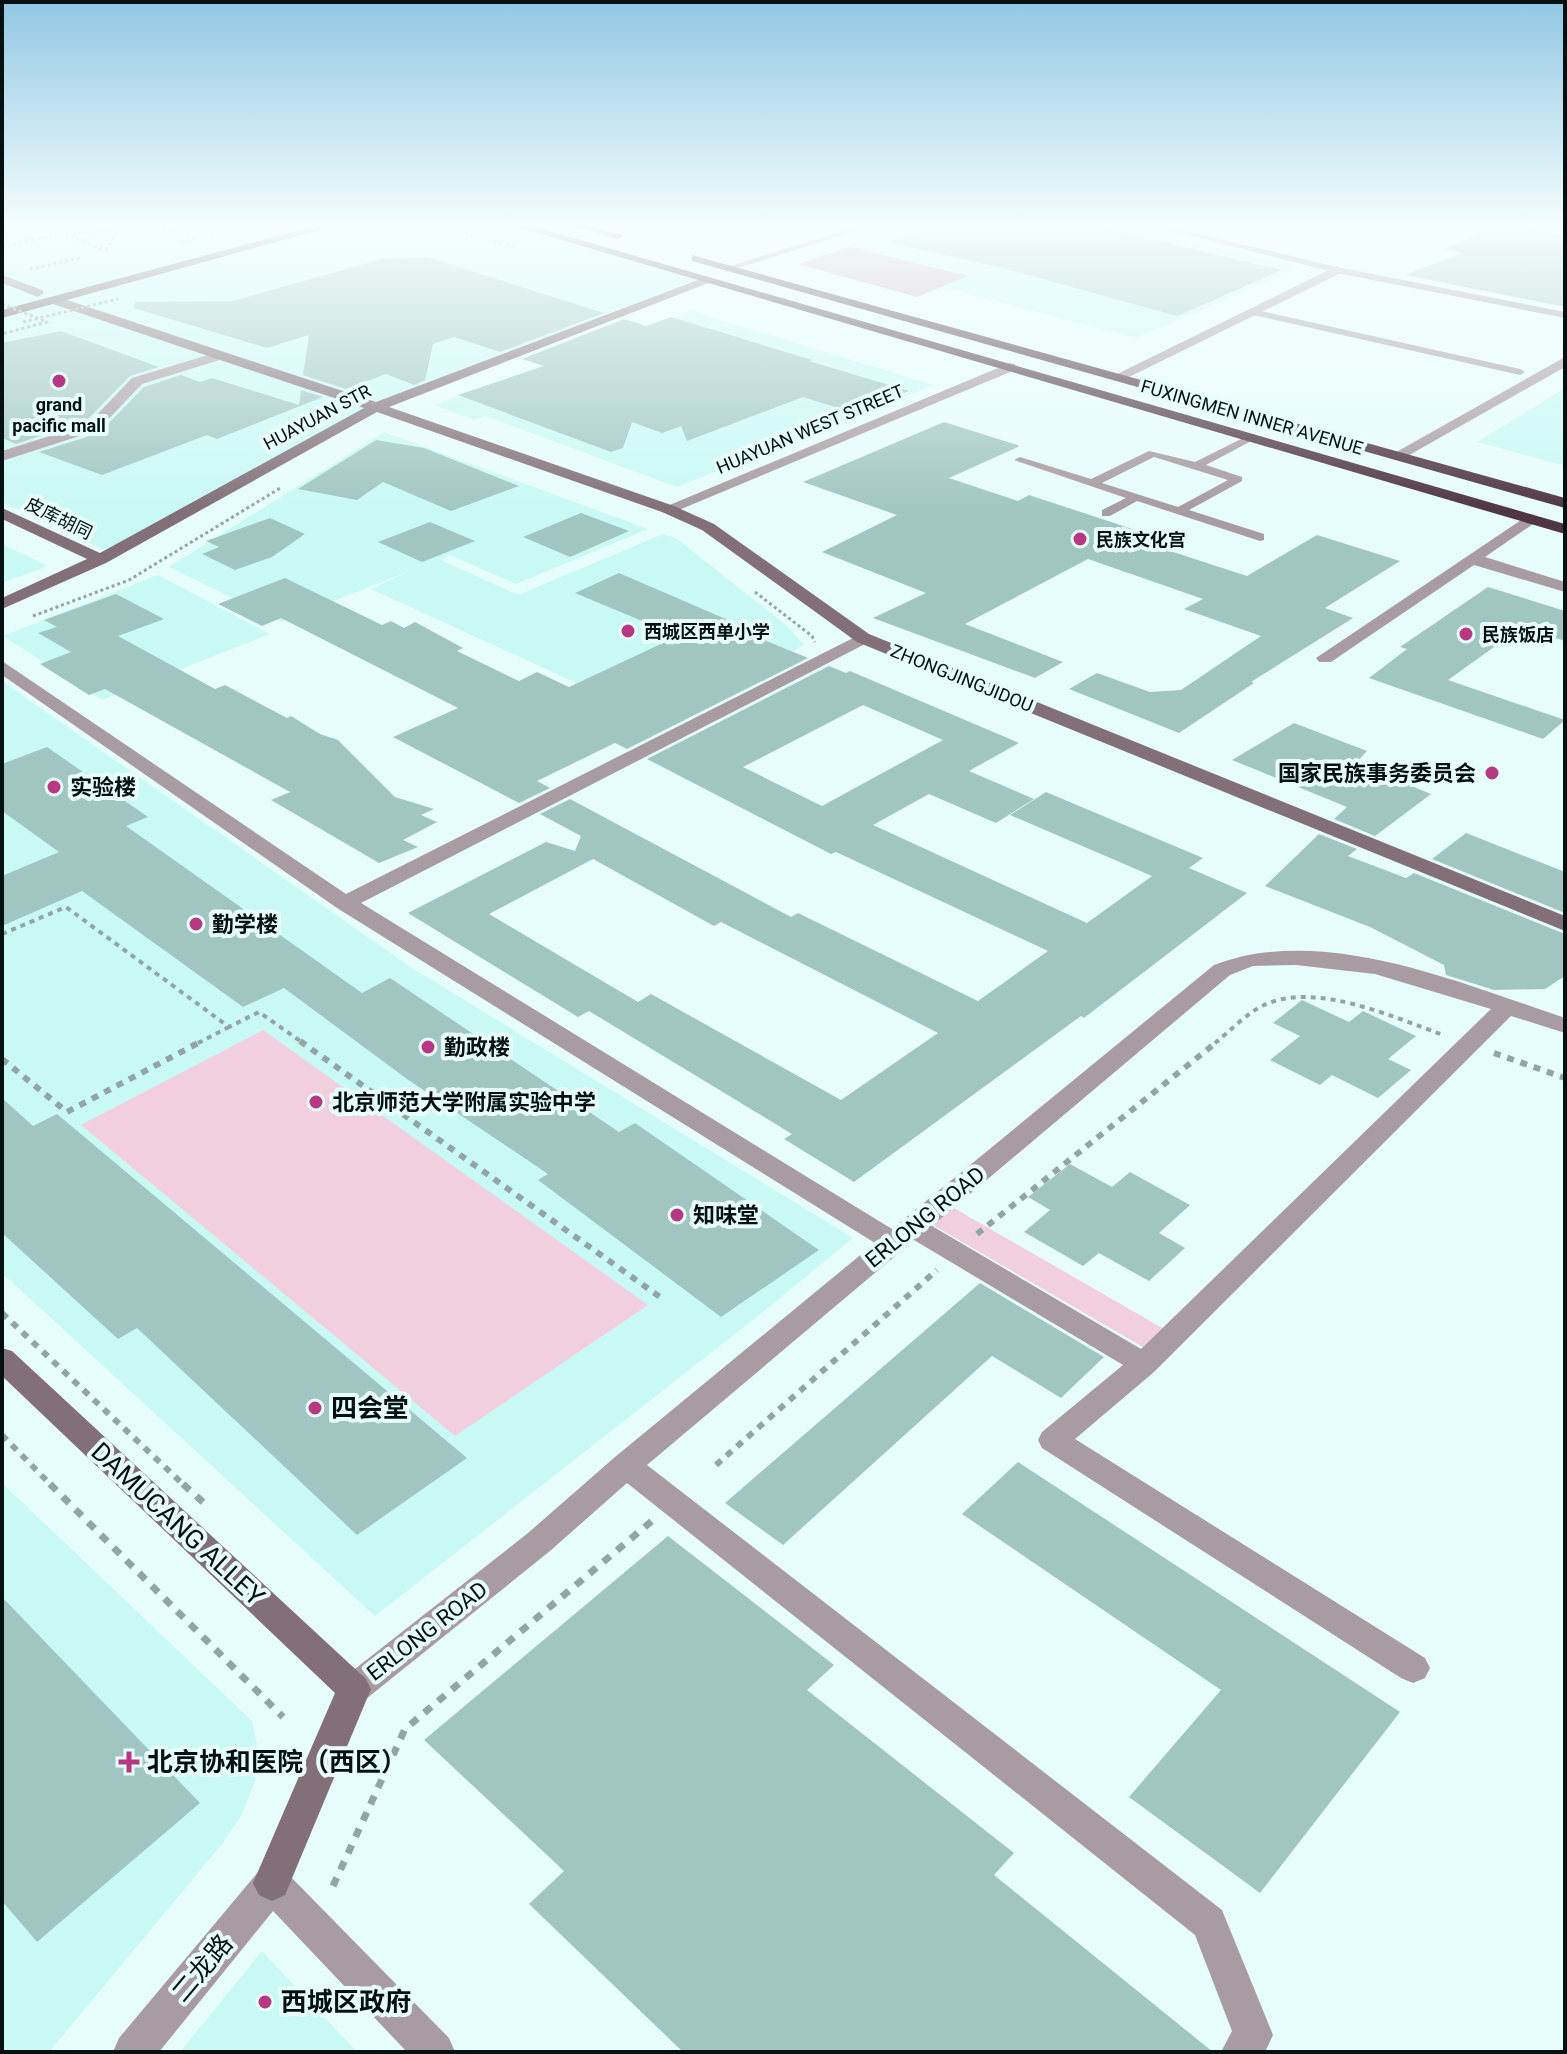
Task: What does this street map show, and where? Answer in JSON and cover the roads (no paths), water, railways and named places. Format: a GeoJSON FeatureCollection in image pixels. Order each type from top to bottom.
{"type":"FeatureCollection","features":[{"type":"Feature","properties":{"kind":"highway","name":"FUXINGMEN INNER AVENUE"},"geometry":{"type":"LineString","coordinates":[[847,320],[1565,529]]}},
{"type":"Feature","properties":{"kind":"highway","name":"FUXINGMEN INNER AVENUE"},"geometry":{"type":"LineString","coordinates":[[914,320],[1565,503]]}},
{"type":"Feature","properties":{"kind":"street","name":"ZHONGJINGJIDOU"},"geometry":{"type":"LineString","coordinates":[[112,320],[376,407],[668,509],[708,527],[863,638],[1565,924]]}},
{"type":"Feature","properties":{"kind":"street","name":"HUAYUAN STR"},"geometry":{"type":"LineString","coordinates":[[2,604],[100,559],[376,407],[605,320]]}},
{"type":"Feature","properties":{"kind":"street"},"geometry":{"type":"LineString","coordinates":[[1118,377],[1236,320]]}},
{"type":"Feature","properties":{"kind":"street"},"geometry":{"type":"LineString","coordinates":[[2,456],[93,427],[137,381],[218,356]]}},
{"type":"Feature","properties":{"kind":"street"},"geometry":{"type":"LineString","coordinates":[[1399,455],[1565,361]]}},
{"type":"Feature","properties":{"kind":"street","name":"HUAYUAN WEST STREET"},"geometry":{"type":"LineString","coordinates":[[668,509],[1010,367]]}},
{"type":"Feature","properties":{"kind":"street","name":"皮库胡同"},"geometry":{"type":"LineString","coordinates":[[2,513],[100,559]]}},
{"type":"Feature","properties":{"kind":"street"},"geometry":{"type":"LineString","coordinates":[[1325,658],[1530,519]]}},
{"type":"Feature","properties":{"kind":"street"},"geometry":{"type":"LineString","coordinates":[[1473,559],[1565,587]]}},
{"type":"Feature","properties":{"kind":"street"},"geometry":{"type":"LineString","coordinates":[[345,903],[863,638]]}},
{"type":"Feature","properties":{"kind":"street"},"geometry":{"type":"LineString","coordinates":[[2,667],[345,903],[903,1235],[956,1252],[1144,1364]]}},
{"type":"Feature","properties":{"kind":"street","name":"ERLONG ROAD"},"geometry":{"type":"LineString","coordinates":[[354,1689],[539,1542],[626,1465],[1210,980],[1232,966],[1254,959],[1316,959],[1386,970],[1565,1026]]}},
{"type":"Feature","properties":{"kind":"street"},"geometry":{"type":"LineString","coordinates":[[1413,1668],[1053,1440],[1144,1364],[1506,1007]]}},
{"type":"Feature","properties":{"kind":"street","name":"DAMUCANG ALLEY"},"geometry":{"type":"LineString","coordinates":[[2,1359],[354,1689]]}},
{"type":"Feature","properties":{"kind":"street"},"geometry":{"type":"LineString","coordinates":[[626,1465],[1209,1923],[1253,2035],[1241,2052]]}},
{"type":"Feature","properties":{"kind":"street"},"geometry":{"type":"LineString","coordinates":[[354,1689],[272,1883],[435,2052]]}},
{"type":"Feature","properties":{"kind":"street","name":"二龙路"},"geometry":{"type":"LineString","coordinates":[[133,2052],[272,1883]]}},
{"type":"Feature","properties":{"kind":"lane"},"geometry":{"type":"LineString","coordinates":[[1287,320],[1520,372]]}},
{"type":"Feature","properties":{"kind":"lane"},"geometry":{"type":"LineString","coordinates":[[1196,466],[1251,438]]}},
{"type":"Feature","properties":{"kind":"lane"},"geometry":{"type":"LineString","coordinates":[[1092,483],[1153,453],[1238,479],[1179,511]]}},
{"type":"Feature","properties":{"kind":"lane"},"geometry":{"type":"LineString","coordinates":[[1020,460],[1260,537]]}},
{"type":"Feature","properties":{"kind":"lane"},"geometry":{"type":"LineString","coordinates":[[1106,513],[1136,497]]}},
{"type":"Feature","properties":{"kind":"place","name":"grand pacific mall"},"geometry":{"type":"Point","coordinates":[59,381]}},
{"type":"Feature","properties":{"kind":"place","name":"民族文化宫"},"geometry":{"type":"Point","coordinates":[1080,539]}},
{"type":"Feature","properties":{"kind":"place","name":"西城区西单小学"},"geometry":{"type":"Point","coordinates":[628,631]}},
{"type":"Feature","properties":{"kind":"place","name":"民族饭店"},"geometry":{"type":"Point","coordinates":[1466,634]}},
{"type":"Feature","properties":{"kind":"place","name":"国家民族事务委员会"},"geometry":{"type":"Point","coordinates":[1492,773]}},
{"type":"Feature","properties":{"kind":"place","name":"实验楼"},"geometry":{"type":"Point","coordinates":[54,787]}},
{"type":"Feature","properties":{"kind":"place","name":"勤学楼"},"geometry":{"type":"Point","coordinates":[196,924]}},
{"type":"Feature","properties":{"kind":"place","name":"勤政楼"},"geometry":{"type":"Point","coordinates":[428,1047]}},
{"type":"Feature","properties":{"kind":"place","name":"北京师范大学附属实验中学"},"geometry":{"type":"Point","coordinates":[316,1102]}},
{"type":"Feature","properties":{"kind":"place","name":"知味堂"},"geometry":{"type":"Point","coordinates":[677,1215]}},
{"type":"Feature","properties":{"kind":"place","name":"四会堂"},"geometry":{"type":"Point","coordinates":[315,1408]}},
{"type":"Feature","properties":{"kind":"place","name":"北京协和医院（西区）"},"geometry":{"type":"Point","coordinates":[129,1762]}},
{"type":"Feature","properties":{"kind":"place","name":"西城区政府"},"geometry":{"type":"Point","coordinates":[265,2002]}}]}
